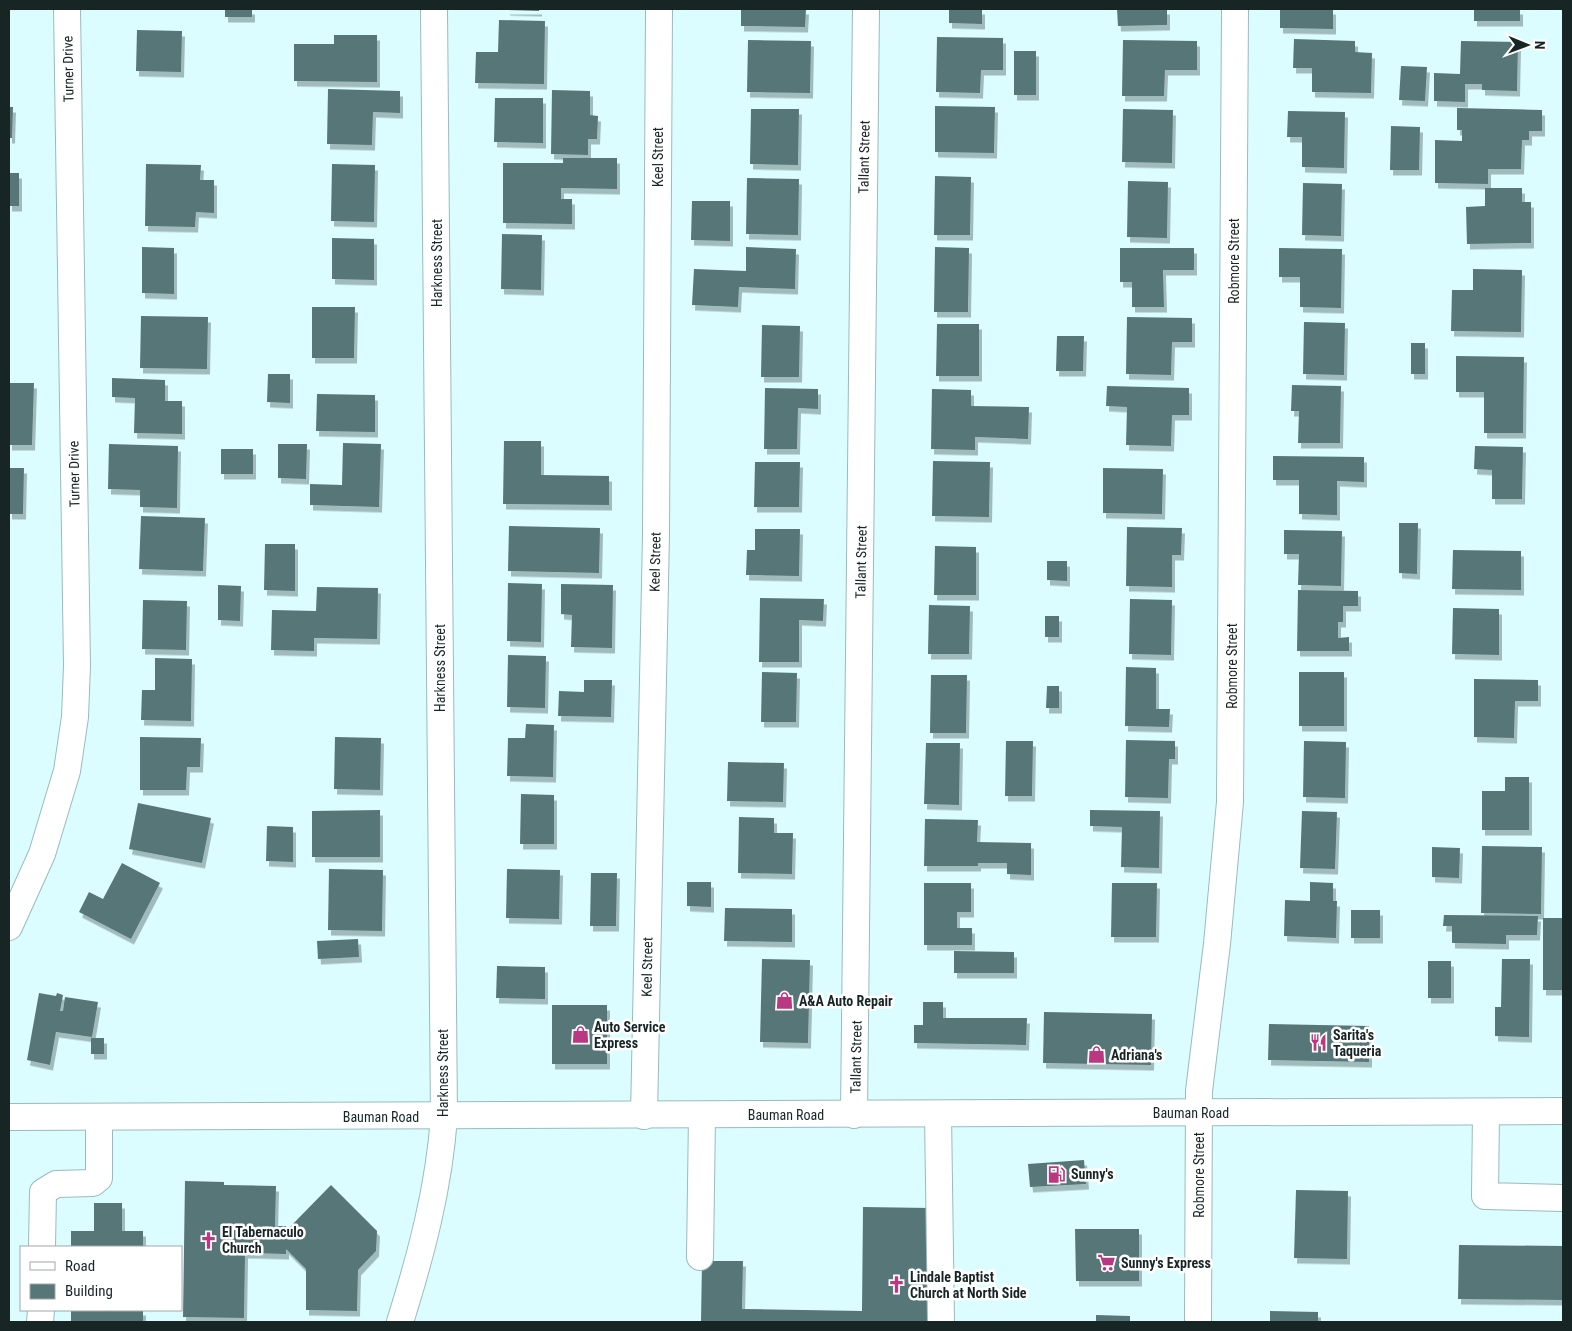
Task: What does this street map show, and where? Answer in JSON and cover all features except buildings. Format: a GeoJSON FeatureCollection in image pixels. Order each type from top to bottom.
{"type":"FeatureCollection","features":[{"type":"Feature","properties":{"kind":"street","name":"Turner Drive"},"geometry":{"type":"LineString","coordinates":[[9,927],[42,854],[67,771],[75,716],[77,666],[67,9]]}},
{"type":"Feature","properties":{"kind":"street","name":"Harkness Street"},"geometry":{"type":"LineString","coordinates":[[400,1322],[427,1230],[439,1168],[444,1116],[434,9]]}},
{"type":"Feature","properties":{"kind":"street","name":"Keel Street"},"geometry":{"type":"LineString","coordinates":[[644,1116],[656,534],[659,9]]}},
{"type":"Feature","properties":{"kind":"street","name":"Tallant Street"},"geometry":{"type":"LineString","coordinates":[[854,1115],[866,9]]}},
{"type":"Feature","properties":{"kind":"street","name":"Robmore Street"},"geometry":{"type":"LineString","coordinates":[[1198,1322],[1199,1091],[1217,944],[1230,802],[1235,9]]}},
{"type":"Feature","properties":{"kind":"street","name":"Bauman Road"},"geometry":{"type":"LineString","coordinates":[[9,1117],[702,1116],[1563,1111]]}},
{"type":"Feature","properties":{"kind":"street"},"geometry":{"type":"LineString","coordinates":[[1486,1112],[1485,1196],[1563,1198]]}},
{"type":"Feature","properties":{"kind":"street"},"geometry":{"type":"LineString","coordinates":[[938,1114],[941,1322]]}},
{"type":"Feature","properties":{"kind":"street"},"geometry":{"type":"LineString","coordinates":[[700,1257],[702,1116]]}},
{"type":"Feature","properties":{"kind":"street"},"geometry":{"type":"LineString","coordinates":[[42,1246],[43,1192],[56,1184],[93,1184],[99,1178],[99,1117]]}},
{"type":"Feature","properties":{"kind":"place","name":"A&A Auto Repair"},"geometry":{"type":"Point","coordinates":[785,1001]}},
{"type":"Feature","properties":{"kind":"place","name":"Auto Service Express"},"geometry":{"type":"Point","coordinates":[580,1035]}},
{"type":"Feature","properties":{"kind":"place","name":"Sarita's Taqueria"},"geometry":{"type":"Point","coordinates":[1319,1043]}},
{"type":"Feature","properties":{"kind":"place","name":"Adriana's"},"geometry":{"type":"Point","coordinates":[1097,1055]}},
{"type":"Feature","properties":{"kind":"place","name":"Sunny's"},"geometry":{"type":"Point","coordinates":[1057,1174]}},
{"type":"Feature","properties":{"kind":"place","name":"El Tabernaculo Church"},"geometry":{"type":"Point","coordinates":[208,1240]}},
{"type":"Feature","properties":{"kind":"place","name":"Sunny's Express"},"geometry":{"type":"Point","coordinates":[1107,1263]}},
{"type":"Feature","properties":{"kind":"place","name":"Lindale Baptist Church at North Side"},"geometry":{"type":"Point","coordinates":[896,1285]}}]}
